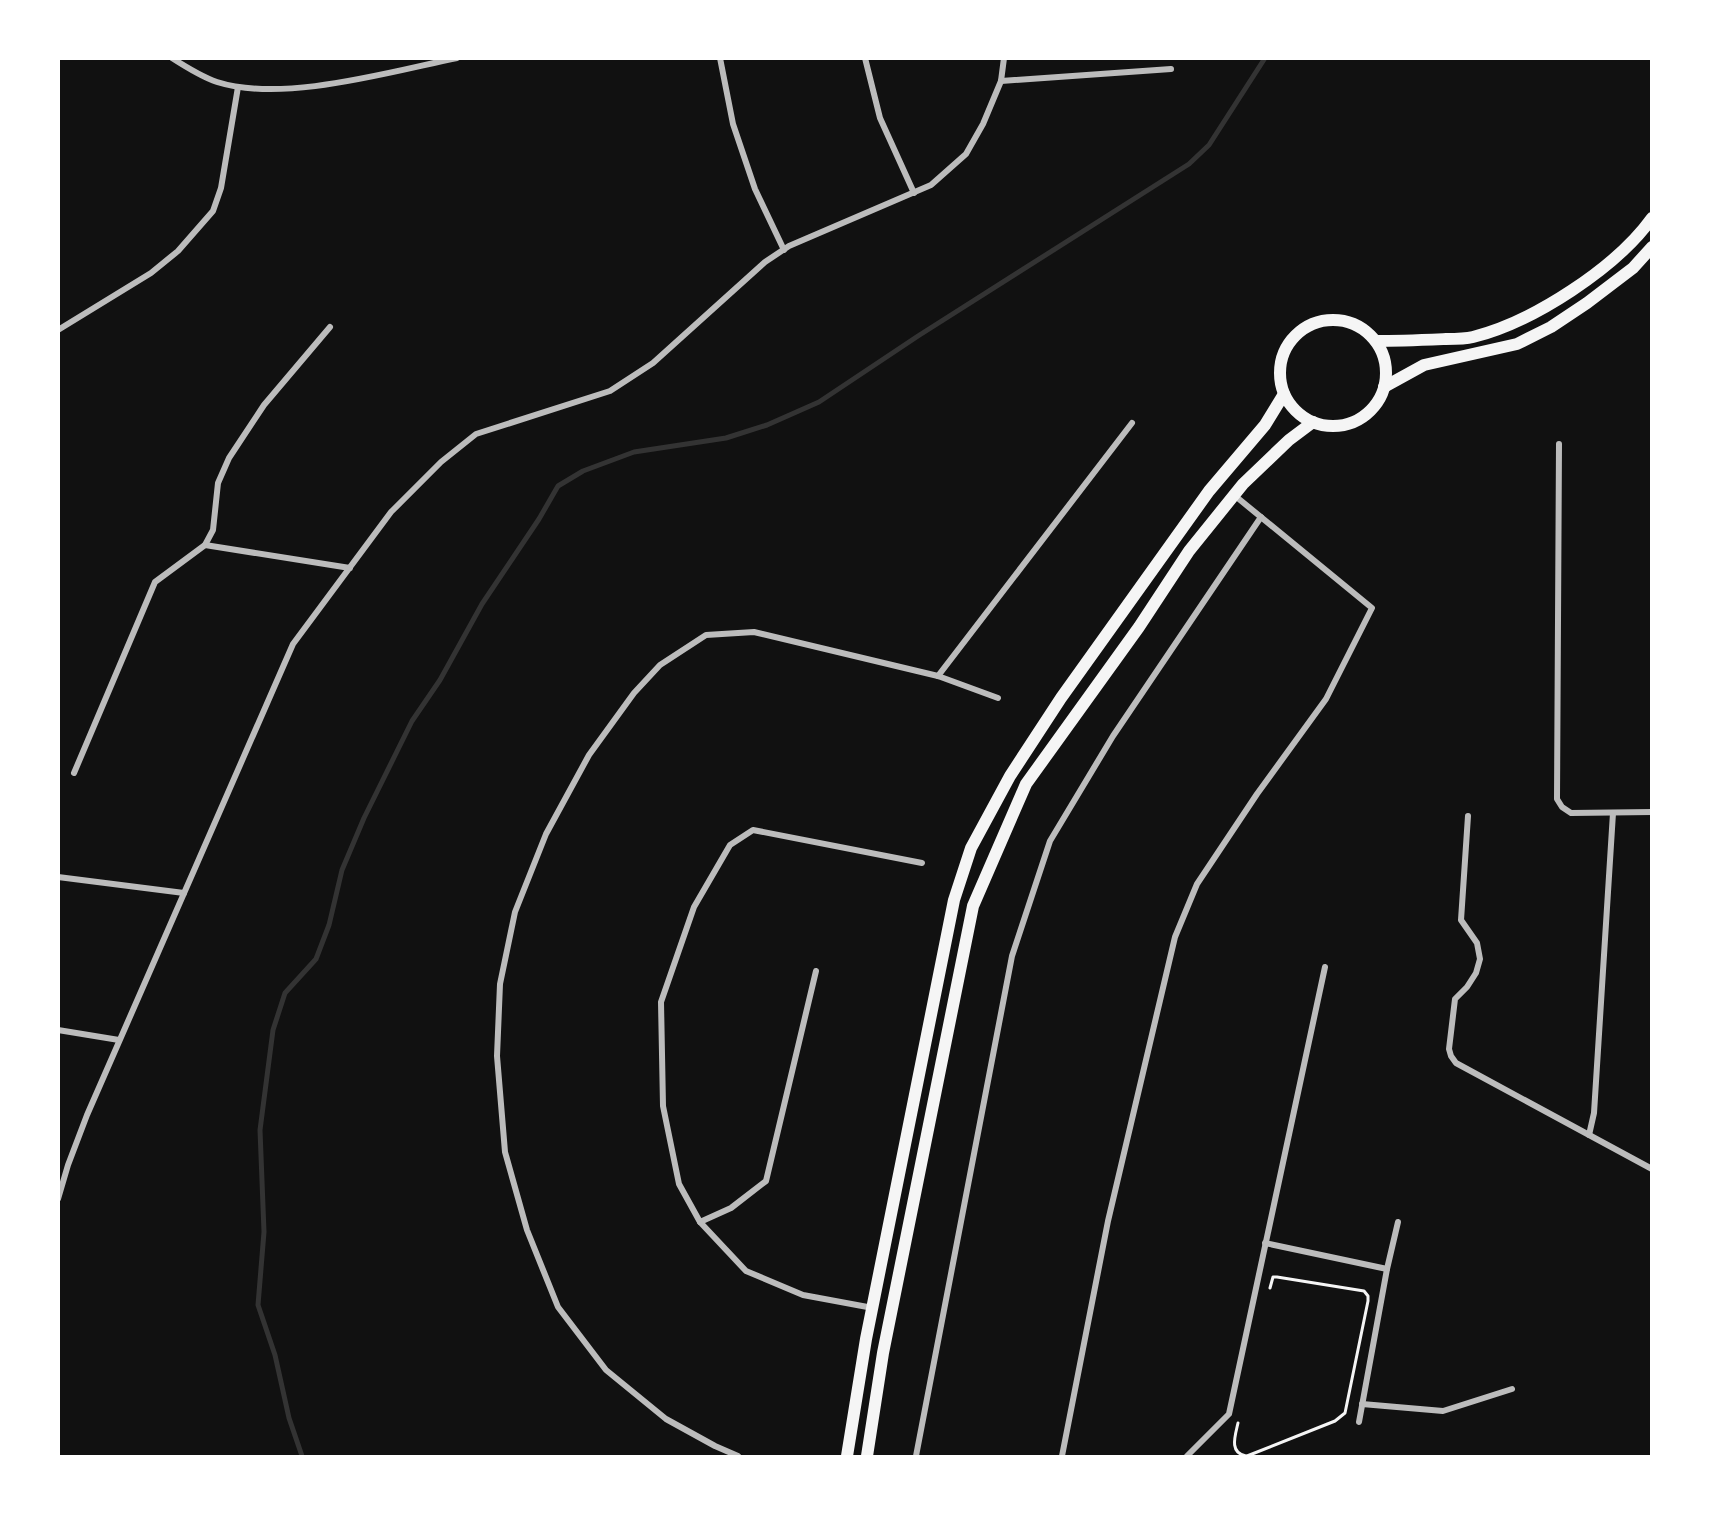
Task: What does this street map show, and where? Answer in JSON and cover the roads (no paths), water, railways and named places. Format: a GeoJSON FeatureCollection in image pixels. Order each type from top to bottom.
{"type":"FeatureCollection","features":[{"type":"Feature","properties":{"kind":"main road"},"geometry":{"type":"LineString","coordinates":[[1376,342],[1471,338],[1510,324],[1557,300],[1593,275],[1641,232],[1652,218]]}},
{"type":"Feature","properties":{"kind":"main road"},"geometry":{"type":"LineString","coordinates":[[1384,387],[1424,365],[1517,344],[1551,327],[1633,268],[1652,247]]}},
{"type":"Feature","properties":{"kind":"main road"},"geometry":{"type":"LineString","coordinates":[[1329,319],[1346,321],[1363,328],[1376,342],[1384,358],[1386,377],[1382,395],[1371,410],[1356,421],[1339,426],[1313,422],[1293,408],[1284,394],[1279,377],[1284,352],[1298,332],[1312,323],[1329,319]]}},
{"type":"Feature","properties":{"kind":"main road"},"geometry":{"type":"LineString","coordinates":[[847,1456],[873,1308],[954,900],[971,848],[1010,776],[1061,698],[1209,491],[1265,425],[1284,394]]}},
{"type":"Feature","properties":{"kind":"main road"},"geometry":{"type":"LineString","coordinates":[[867,1456],[883,1353],[973,906],[1026,784],[1139,627],[1189,551],[1243,484],[1289,440],[1313,422]]}},
{"type":"Feature","properties":{"kind":"street"},"geometry":{"type":"LineString","coordinates":[[172,58],[215,82],[238,87],[273,90],[325,85],[458,58]]}},
{"type":"Feature","properties":{"kind":"street"},"geometry":{"type":"LineString","coordinates":[[720,58],[733,124],[755,189],[784,250]]}},
{"type":"Feature","properties":{"kind":"street"},"geometry":{"type":"LineString","coordinates":[[865,58],[880,118],[914,193]]}},
{"type":"Feature","properties":{"kind":"street"},"geometry":{"type":"LineString","coordinates":[[58,1199],[61,1177],[87,1115],[293,644],[391,512],[441,462],[476,434],[610,392],[653,363],[765,262],[784,250],[931,185],[966,154],[983,124],[1001,81],[1004,58]]}},
{"type":"Feature","properties":{"kind":"street"},"geometry":{"type":"LineString","coordinates":[[1001,81],[1171,69]]}},
{"type":"Feature","properties":{"kind":"street"},"geometry":{"type":"LineString","coordinates":[[58,330],[151,273],[178,251],[213,211],[221,188],[238,87]]}},
{"type":"Feature","properties":{"kind":"street"},"geometry":{"type":"LineString","coordinates":[[74,773],[155,582],[205,545],[213,530],[218,483],[229,458],[264,405],[330,327]]}},
{"type":"Feature","properties":{"kind":"street"},"geometry":{"type":"LineString","coordinates":[[938,676],[1132,423]]}},
{"type":"Feature","properties":{"kind":"street"},"geometry":{"type":"LineString","coordinates":[[1559,444],[1557,799],[1562,807],[1571,813],[1652,812]]}},
{"type":"Feature","properties":{"kind":"street"},"geometry":{"type":"LineString","coordinates":[[1062,1456],[1108,1221],[1175,937],[1197,884],[1257,794],[1326,699],[1372,608],[1234,495]]}},
{"type":"Feature","properties":{"kind":"street"},"geometry":{"type":"LineString","coordinates":[[916,1456],[1012,956],[1050,841],[1113,736],[1261,517]]}},
{"type":"Feature","properties":{"kind":"street"},"geometry":{"type":"LineString","coordinates":[[205,545],[350,568]]}},
{"type":"Feature","properties":{"kind":"street"},"geometry":{"type":"LineString","coordinates":[[738,1456],[666,1419],[606,1370],[558,1307],[527,1230],[505,1152],[497,1056],[500,984],[515,912],[546,834],[589,755],[634,693],[660,665],[706,635],[754,632],[938,676],[998,698]]}},
{"type":"Feature","properties":{"kind":"street"},"geometry":{"type":"LineString","coordinates":[[1589,1135],[1594,1113],[1613,813]]}},
{"type":"Feature","properties":{"kind":"street"},"geometry":{"type":"LineString","coordinates":[[1468,816],[1461,920],[1477,943],[1480,959],[1476,973],[1455,999],[1449,1049],[1451,1056],[1456,1063],[1652,1169]]}},
{"type":"Feature","properties":{"kind":"street"},"geometry":{"type":"LineString","coordinates":[[873,1308],[804,1295],[746,1271],[700,1222],[678,1184],[663,1106],[661,1002],[694,907],[730,845],[753,830],[922,863]]}},
{"type":"Feature","properties":{"kind":"street"},"geometry":{"type":"LineString","coordinates":[[58,877],[184,893]]}},
{"type":"Feature","properties":{"kind":"street"},"geometry":{"type":"LineString","coordinates":[[1187,1456],[1229,1414],[1324,967]]}},
{"type":"Feature","properties":{"kind":"street"},"geometry":{"type":"LineString","coordinates":[[700,1222],[731,1208],[766,1181],[816,971]]}},
{"type":"Feature","properties":{"kind":"street"},"geometry":{"type":"LineString","coordinates":[[58,1030],[119,1040]]}},
{"type":"Feature","properties":{"kind":"street"},"geometry":{"type":"LineString","coordinates":[[1359,1422],[1387,1269],[1398,1222]]}},
{"type":"Feature","properties":{"kind":"street"},"geometry":{"type":"LineString","coordinates":[[1265,1243],[1387,1269]]}},
{"type":"Feature","properties":{"kind":"street"},"geometry":{"type":"LineString","coordinates":[[1362,1404],[1443,1411],[1512,1389]]}},
{"type":"Feature","properties":{"kind":"waterway"},"geometry":{"type":"LineString","coordinates":[[302,1456],[289,1418],[275,1355],[258,1305],[264,1232],[260,1130],[273,1030],[285,993],[316,959],[329,925],[342,870],[364,818],[412,721],[440,680],[482,604],[539,519],[558,486],[583,471],[634,452],[726,438],[767,425],[819,402],[918,336],[1189,164],[1209,145],[1265,58]]}}]}
